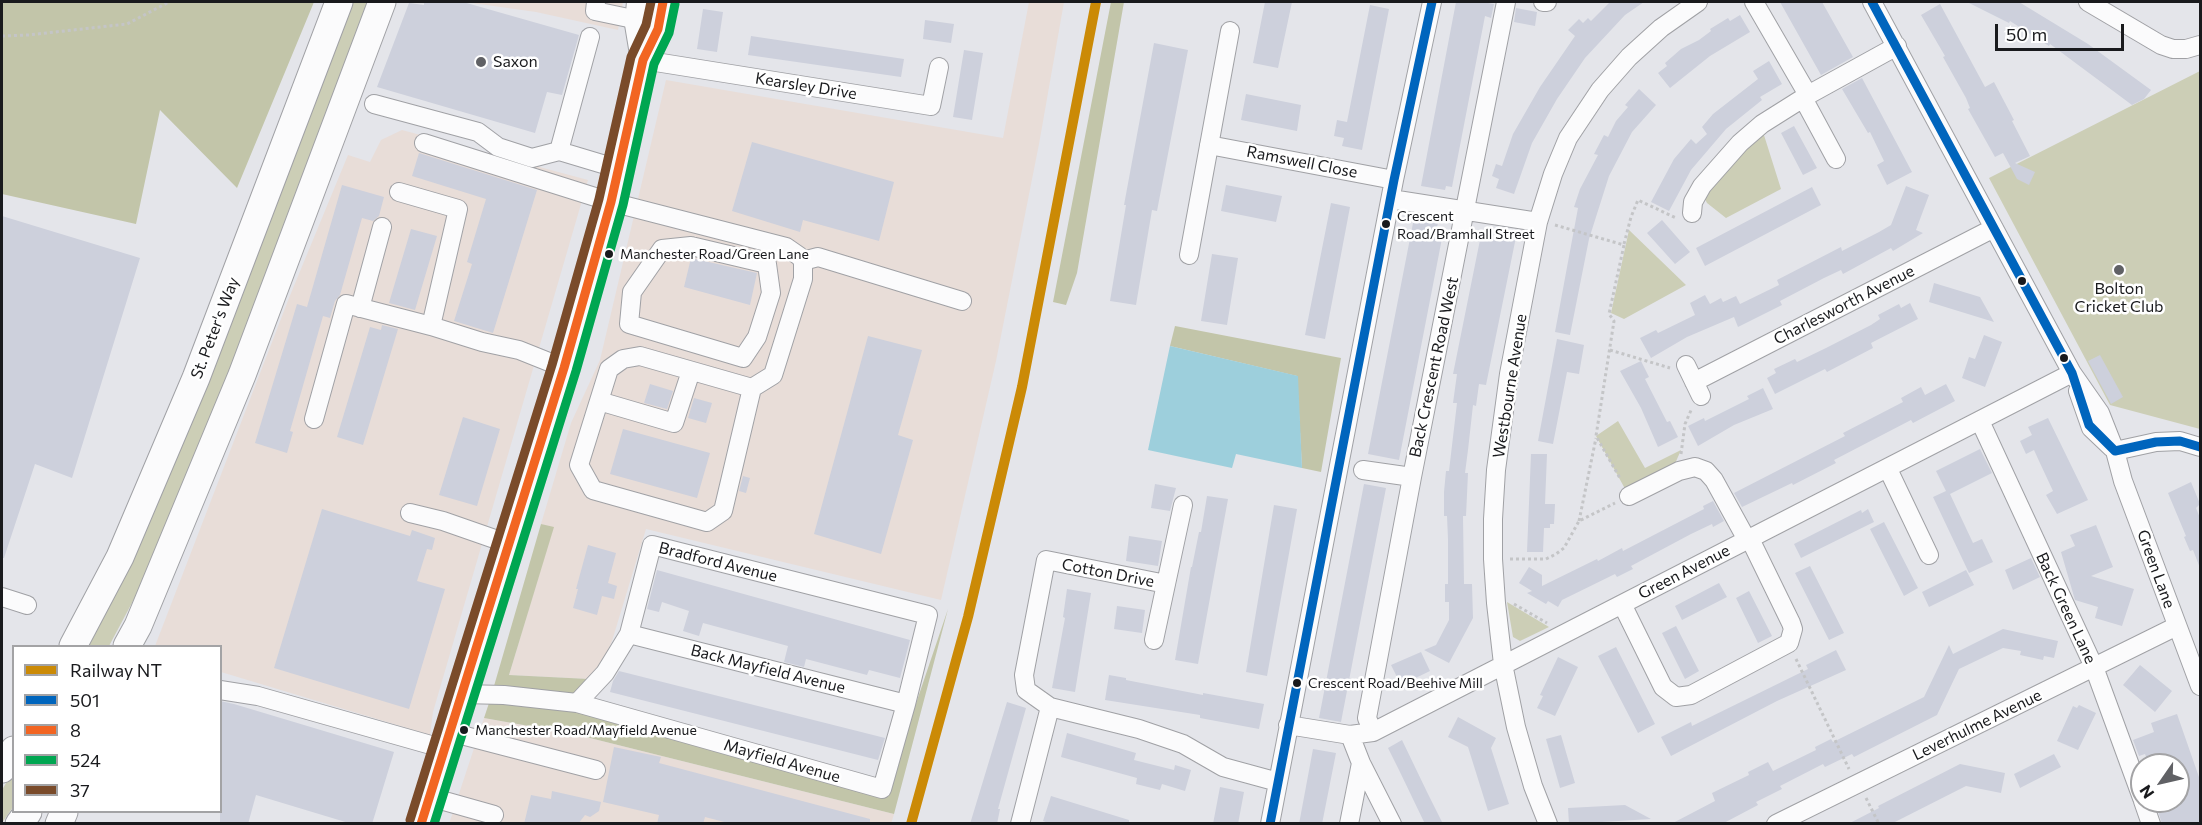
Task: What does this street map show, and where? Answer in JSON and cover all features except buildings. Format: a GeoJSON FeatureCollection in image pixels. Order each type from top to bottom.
{"type":"FeatureCollection","features":[{"type":"Feature","properties":{"kind":"highway","name":"St. Peter's Way"},"geometry":{"type":"LineString","coordinates":[[74,645],[120,557],[196,378],[339,2]]}},
{"type":"Feature","properties":{"kind":"highway"},"geometry":{"type":"LineString","coordinates":[[132,640],[242,375],[382,2]]}},
{"type":"Feature","properties":{"kind":"highway"},"geometry":{"type":"LineString","coordinates":[[2,769],[12,753]]}},
{"type":"Feature","properties":{"kind":"main road"},"geometry":{"type":"LineString","coordinates":[[422,824],[564,368],[611,202],[643,60],[658,29],[663,2]]}},
{"type":"Feature","properties":{"kind":"main road"},"geometry":{"type":"LineString","coordinates":[[638,11],[643,60]]}},
{"type":"Feature","properties":{"kind":"street"},"geometry":{"type":"LineString","coordinates":[[1270,824],[1394,180],[1432,2]]}},
{"type":"Feature","properties":{"kind":"street","name":"Back Crescent Road West"},"geometry":{"type":"LineString","coordinates":[[1373,732],[1367,718],[1506,2]]}},
{"type":"Feature","properties":{"kind":"street","name":"Westbourne Avenue"},"geometry":{"type":"LineString","coordinates":[[1548,824],[1533,786],[1516,727],[1503,664],[1493,559],[1493,519],[1502,419],[1538,222],[1553,174],[1568,138],[1600,90],[1629,57],[1661,28],[1698,2]]}},
{"type":"Feature","properties":{"kind":"street"},"geometry":{"type":"LineString","coordinates":[[1754,2],[1836,159]]}},
{"type":"Feature","properties":{"kind":"street"},"geometry":{"type":"LineString","coordinates":[[1872,2],[2072,373],[2089,425],[2094,432],[2115,451],[2156,442],[2180,441],[2200,447]]}},
{"type":"Feature","properties":{"kind":"street"},"geometry":{"type":"LineString","coordinates":[[2088,2],[2162,45],[2173,49],[2186,49],[2200,45]]}},
{"type":"Feature","properties":{"kind":"street"},"geometry":{"type":"LineString","coordinates":[[596,6],[638,11]]}},
{"type":"Feature","properties":{"kind":"street"},"geometry":{"type":"LineString","coordinates":[[1184,243],[1209,145],[1230,31]]}},
{"type":"Feature","properties":{"kind":"street"},"geometry":{"type":"LineString","coordinates":[[559,151],[590,37]]}},
{"type":"Feature","properties":{"kind":"street"},"geometry":{"type":"LineString","coordinates":[[1692,213],[1693,202],[1702,186],[1740,143],[1762,124],[1805,96],[1897,46]]}},
{"type":"Feature","properties":{"kind":"street","name":"Kearsley Drive"},"geometry":{"type":"LineString","coordinates":[[643,60],[931,106],[939,67]]}},
{"type":"Feature","properties":{"kind":"street"},"geometry":{"type":"LineString","coordinates":[[374,104],[478,132],[498,147],[532,158],[559,151],[619,169]]}},
{"type":"Feature","properties":{"kind":"street"},"geometry":{"type":"LineString","coordinates":[[424,143],[611,202],[786,247],[803,261],[803,279],[773,375],[752,388],[723,511],[706,522],[593,490],[579,465],[609,369],[616,363],[632,356],[640,356],[752,388]]}},
{"type":"Feature","properties":{"kind":"street","name":"Ramswell Close"},"geometry":{"type":"LineString","coordinates":[[1209,145],[1394,180]]}},
{"type":"Feature","properties":{"kind":"street"},"geometry":{"type":"LineString","coordinates":[[399,192],[458,208],[431,326]]}},
{"type":"Feature","properties":{"kind":"street"},"geometry":{"type":"LineString","coordinates":[[1391,199],[1538,222]]}},
{"type":"Feature","properties":{"kind":"street"},"geometry":{"type":"LineString","coordinates":[[360,308],[382,227]]}},
{"type":"Feature","properties":{"kind":"street","name":"Charlesworth Avenue"},"geometry":{"type":"LineString","coordinates":[[1693,381],[1994,228]]}},
{"type":"Feature","properties":{"kind":"street"},"geometry":{"type":"LineString","coordinates":[[691,246],[767,264],[771,293],[752,335],[744,358],[629,324],[632,292],[662,249],[691,246]]}},
{"type":"Feature","properties":{"kind":"street"},"geometry":{"type":"LineString","coordinates":[[803,261],[818,257],[962,301]]}},
{"type":"Feature","properties":{"kind":"street"},"geometry":{"type":"LineString","coordinates":[[314,419],[346,304],[519,350],[564,368]]}},
{"type":"Feature","properties":{"kind":"street"},"geometry":{"type":"LineString","coordinates":[[752,335],[782,345]]}},
{"type":"Feature","properties":{"kind":"street"},"geometry":{"type":"LineString","coordinates":[[599,401],[674,423],[691,371]]}},
{"type":"Feature","properties":{"kind":"street","name":"Green Avenue"},"geometry":{"type":"LineString","coordinates":[[1288,725],[1350,735],[1373,732],[2072,373]]}},
{"type":"Feature","properties":{"kind":"street","name":"Back Green Lane"},"geometry":{"type":"LineString","coordinates":[[1980,422],[2094,667],[2130,765]]}},
{"type":"Feature","properties":{"kind":"street","name":"Green Lane"},"geometry":{"type":"LineString","coordinates":[[2115,451],[2123,481],[2200,686]]}},
{"type":"Feature","properties":{"kind":"street"},"geometry":{"type":"LineString","coordinates":[[1622,604],[1658,680],[1676,697],[1691,695],[1789,643],[1793,628],[1748,539],[1714,480],[1706,471],[1695,467],[1678,471],[1629,495]]}},
{"type":"Feature","properties":{"kind":"street"},"geometry":{"type":"LineString","coordinates":[[1888,468],[1929,555]]}},
{"type":"Feature","properties":{"kind":"street"},"geometry":{"type":"LineString","coordinates":[[1363,470],[1412,477]]}},
{"type":"Feature","properties":{"kind":"street"},"geometry":{"type":"LineString","coordinates":[[1166,585],[1183,505]]}},
{"type":"Feature","properties":{"kind":"street"},"geometry":{"type":"LineString","coordinates":[[410,513],[443,521],[509,544]]}},
{"type":"Feature","properties":{"kind":"street","name":"Bradford Avenue"},"geometry":{"type":"LineString","coordinates":[[578,703],[605,673],[629,634],[652,545],[928,615],[906,704]]}},
{"type":"Feature","properties":{"kind":"street","name":"Cotton Drive"},"geometry":{"type":"LineString","coordinates":[[1050,707],[1026,690],[1024,675],[1046,560],[1166,585],[1154,640]]}},
{"type":"Feature","properties":{"kind":"street"},"geometry":{"type":"LineString","coordinates":[[2,597],[27,605]]}},
{"type":"Feature","properties":{"kind":"street","name":"Leverhulme Avenue"},"geometry":{"type":"LineString","coordinates":[[1776,824],[2177,626]]}},
{"type":"Feature","properties":{"kind":"street","name":"Back Mayfield Avenue"},"geometry":{"type":"LineString","coordinates":[[629,634],[906,704]]}},
{"type":"Feature","properties":{"kind":"street"},"geometry":{"type":"LineString","coordinates":[[222,690],[258,696],[447,740],[596,770]]}},
{"type":"Feature","properties":{"kind":"street"},"geometry":{"type":"LineString","coordinates":[[462,694],[504,695],[578,703]]}},
{"type":"Feature","properties":{"kind":"street","name":"Mayfield Avenue"},"geometry":{"type":"LineString","coordinates":[[578,703],[882,789],[906,704]]}},
{"type":"Feature","properties":{"kind":"street"},"geometry":{"type":"LineString","coordinates":[[1020,824],[1050,707],[1139,729],[1183,744],[1223,767],[1278,782]]}},
{"type":"Feature","properties":{"kind":"street"},"geometry":{"type":"LineString","coordinates":[[1350,735],[1361,764],[1392,824]]}},
{"type":"Feature","properties":{"kind":"street"},"geometry":{"type":"LineString","coordinates":[[1349,824],[1361,764]]}},
{"type":"Feature","properties":{"kind":"street"},"geometry":{"type":"LineString","coordinates":[[430,797],[494,815]]}},
{"type":"Feature","properties":{"kind":"path"},"geometry":{"type":"LineString","coordinates":[[2,36],[127,24],[169,2]]}},
{"type":"Feature","properties":{"kind":"path"},"geometry":{"type":"LineString","coordinates":[[1493,559],[1546,559],[1564,548],[1579,521],[1610,350],[1614,321],[1609,314],[1631,217],[1638,200],[1674,219],[1692,213]]}},
{"type":"Feature","properties":{"kind":"path"},"geometry":{"type":"LineString","coordinates":[[1538,222],[1624,245]]}},
{"type":"Feature","properties":{"kind":"path"},"geometry":{"type":"LineString","coordinates":[[1610,350],[1676,370],[1693,381],[1693,405],[1685,424],[1678,471]]}},
{"type":"Feature","properties":{"kind":"path"},"geometry":{"type":"LineString","coordinates":[[1579,521],[1629,495],[1596,436]]}},
{"type":"Feature","properties":{"kind":"path"},"geometry":{"type":"LineString","coordinates":[[1495,592],[1564,634]]}},
{"type":"Feature","properties":{"kind":"path"},"geometry":{"type":"LineString","coordinates":[[1789,643],[1857,784],[1879,824]]}},
{"type":"Feature","properties":{"kind":"shaded area"},"geometry":{"type":"Polygon","coordinates":[[[465,2],[623,2],[618,30],[536,12],[465,2]]]}},
{"type":"Feature","properties":{"kind":"shaded area"},"geometry":{"type":"Polygon","coordinates":[[[1029,2],[1064,2],[1039,144],[996,361],[941,600],[646,529],[612,641],[601,666],[589,679],[509,675],[553,528],[541,524],[571,423],[600,360],[666,80],[1003,138],[1029,2]]]}},
{"type":"Feature","properties":{"kind":"shaded area"},"geometry":{"type":"Polygon","coordinates":[[[402,130],[588,180],[433,712],[430,735],[222,672],[222,645],[155,645],[289,298],[348,155],[370,162],[381,140],[402,130]]]}},
{"type":"Feature","properties":{"kind":"shaded area"},"geometry":{"type":"Polygon","coordinates":[[[484,718],[574,734],[894,814],[891,824],[449,824],[484,718]]]}},
{"type":"Feature","properties":{"kind":"green space"},"geometry":{"type":"Polygon","coordinates":[[[2,2],[314,2],[237,188],[160,110],[136,224],[2,194],[2,2]]]}},
{"type":"Feature","properties":{"kind":"green space"},"geometry":{"type":"Polygon","coordinates":[[[350,2],[372,2],[223,386],[141,586],[110,645],[87,645],[350,2]]]}},
{"type":"Feature","properties":{"kind":"green space"},"geometry":{"type":"Polygon","coordinates":[[[1111,2],[1124,2],[1077,273],[1066,305],[1053,302],[1111,2]]]}},
{"type":"Feature","properties":{"kind":"green space","name":"Bolton Cricket Club"},"geometry":{"type":"Polygon","coordinates":[[[2200,71],[2200,429],[2110,405],[1989,178],[2200,71]]]}},
{"type":"Feature","properties":{"kind":"green space"},"geometry":{"type":"Polygon","coordinates":[[[1763,132],[1781,189],[1726,218],[1707,203],[1704,197],[1705,190],[1763,132]]]}},
{"type":"Feature","properties":{"kind":"green space"},"geometry":{"type":"Polygon","coordinates":[[[1629,230],[1686,285],[1624,319],[1611,313],[1629,230]]]}},
{"type":"Feature","properties":{"kind":"green space"},"geometry":{"type":"Polygon","coordinates":[[[1175,326],[1341,358],[1321,472],[1302,468],[1297,376],[1170,346],[1175,326]]]}},
{"type":"Feature","properties":{"kind":"green space"},"geometry":{"type":"Polygon","coordinates":[[[1618,421],[1645,468],[1681,450],[1670,475],[1629,496],[1596,436],[1618,421]]]}},
{"type":"Feature","properties":{"kind":"green space"},"geometry":{"type":"Polygon","coordinates":[[[541,524],[554,527],[509,675],[589,679],[574,696],[494,686],[541,524]]]}},
{"type":"Feature","properties":{"kind":"green space"},"geometry":{"type":"Polygon","coordinates":[[[1507,602],[1549,627],[1520,641],[1513,637],[1507,602]]]}},
{"type":"Feature","properties":{"kind":"green space"},"geometry":{"type":"Polygon","coordinates":[[[948,609],[894,814],[574,734],[484,718],[490,700],[574,710],[885,795],[948,609]]]}},
{"type":"Feature","properties":{"kind":"green space"},"geometry":{"type":"Polygon","coordinates":[[[12,773],[12,808],[2,823],[2,790],[12,773]]]}},
{"type":"Feature","properties":{"kind":"water"},"geometry":{"type":"Polygon","coordinates":[[[1170,346],[1298,376],[1302,468],[1236,454],[1232,468],[1148,450],[1170,346]]]}},
{"type":"Feature","properties":{"kind":"rail line","name":"NT"},"geometry":{"type":"LineString","coordinates":[[911,824],[968,617],[1022,387],[1096,2]]}},
{"type":"Feature","properties":{"kind":"transit line","name":"37"},"geometry":{"type":"LineString","coordinates":[[410,820],[552,365],[599,199],[631,57],[646,25],[651,2]]}},
{"type":"Feature","properties":{"kind":"transit line","name":"8"},"geometry":{"type":"LineString","coordinates":[[421,824],[564,368],[611,202],[643,60],[658,29],[663,2]]}},
{"type":"Feature","properties":{"kind":"transit line","name":"501"},"geometry":{"type":"LineString","coordinates":[[1270,824],[1394,180],[1432,2]]}},
{"type":"Feature","properties":{"kind":"transit line","name":"501"},"geometry":{"type":"LineString","coordinates":[[1872,2],[2072,373],[2089,425],[2115,451]]}},
{"type":"Feature","properties":{"kind":"transit line","name":"524"},"geometry":{"type":"LineString","coordinates":[[434,824],[576,371],[623,205],[654,64],[669,33],[675,4]]}},
{"type":"Feature","properties":{"kind":"transit line","name":"501"},"geometry":{"type":"LineString","coordinates":[[2115,451],[2156,442],[2180,441],[2200,447]]}},
{"type":"Feature","properties":{"kind":"place","name":"Saxon"},"geometry":{"type":"Point","coordinates":[481,62]}},
{"type":"Feature","properties":{"kind":"place","name":"Crescent Road/Bramhall Street"},"geometry":{"type":"Point","coordinates":[1386,224]}},
{"type":"Feature","properties":{"kind":"place","name":"Manchester Road/Green Lane"},"geometry":{"type":"Point","coordinates":[609,254]}},
{"type":"Feature","properties":{"kind":"place","name":"Bolton Cricket Club"},"geometry":{"type":"Point","coordinates":[2119,270]}},
{"type":"Feature","properties":{"kind":"place","name":"Crescent Road/Beehive Mill"},"geometry":{"type":"Point","coordinates":[1297,683]}},
{"type":"Feature","properties":{"kind":"place","name":"Manchester Road/Mayfield Avenue"},"geometry":{"type":"Point","coordinates":[464,730]}}]}
